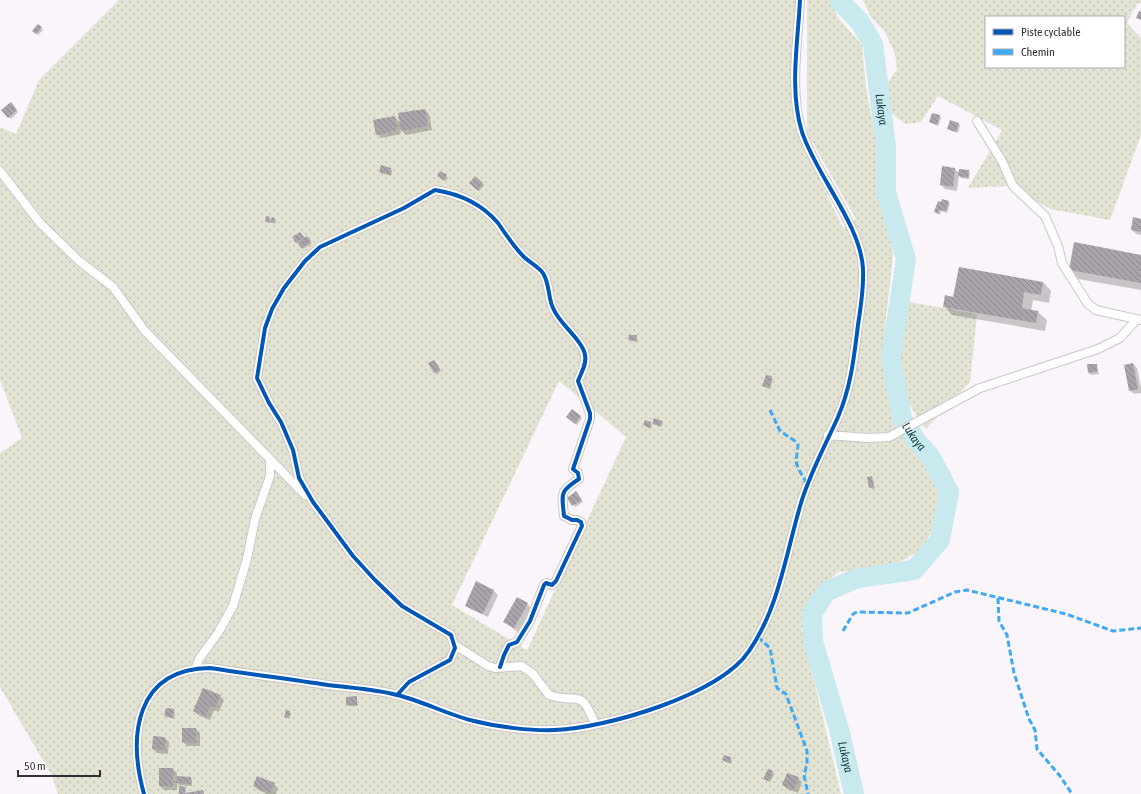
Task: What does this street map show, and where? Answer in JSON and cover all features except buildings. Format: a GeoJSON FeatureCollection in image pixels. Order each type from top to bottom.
{"type":"FeatureCollection","features":[{"type":"Feature","properties":{"kind":"street"},"geometry":{"type":"LineString","coordinates":[[144,794],[140,779],[136,736],[141,712],[152,692],[169,677],[196,668],[210,668],[397,695],[473,721],[554,730],[595,724],[621,718],[685,696],[712,684],[740,663],[750,651],[766,621],[778,588],[800,505],[819,455],[837,419],[849,385],[856,355],[864,284],[861,252],[847,219],[809,151],[801,129],[796,83],[800,0]]}},
{"type":"Feature","properties":{"kind":"street"},"geometry":{"type":"LineString","coordinates":[[977,121],[1002,161],[1013,186],[1045,216],[1058,246],[1062,263],[1088,304],[1096,310],[1139,320]]}},
{"type":"Feature","properties":{"kind":"street"},"geometry":{"type":"LineString","coordinates":[[0,171],[40,223],[78,260],[114,287],[144,330],[313,502]]}},
{"type":"Feature","properties":{"kind":"street"},"geometry":{"type":"LineString","coordinates":[[397,695],[409,682],[450,660],[453,656],[455,645],[451,635],[402,606],[352,556],[313,502],[299,478],[293,450],[281,422],[269,403],[258,378],[265,328],[272,309],[284,288],[305,261],[325,244],[404,208],[435,190],[454,193],[472,200],[497,222],[524,257],[544,273],[549,287],[553,309],[561,324],[581,345],[586,354],[584,369],[578,381],[590,416],[573,469],[578,473],[579,479],[565,489],[562,497],[564,516],[581,522],[580,531],[556,581],[552,585],[544,584],[530,621],[517,642],[509,645],[500,667]]}},
{"type":"Feature","properties":{"kind":"street"},"geometry":{"type":"LineString","coordinates":[[828,435],[868,438],[889,437],[980,388],[1104,346],[1120,338],[1139,320]]}},
{"type":"Feature","properties":{"kind":"street"},"geometry":{"type":"LineString","coordinates":[[196,668],[199,659],[218,633],[232,606],[247,559],[255,519],[270,476],[270,459]]}},
{"type":"Feature","properties":{"kind":"street"},"geometry":{"type":"LineString","coordinates":[[455,645],[488,666],[522,666],[533,674],[549,695],[582,700],[588,705],[595,724]]}},
{"type":"Feature","properties":{"kind":"green space"},"geometry":{"type":"Polygon","coordinates":[[[119,0],[796,0],[794,126],[843,228],[856,219],[807,133],[807,0],[830,0],[838,18],[862,45],[866,88],[876,139],[881,211],[889,221],[893,256],[885,327],[890,399],[895,422],[910,446],[940,486],[937,520],[923,548],[904,560],[871,569],[838,572],[812,598],[802,630],[841,794],[58,794],[52,776],[0,687],[0,453],[22,438],[0,380],[0,127],[16,134],[39,80],[119,0]],[[559,381],[452,605],[527,650],[626,437],[559,381]]]}},
{"type":"Feature","properties":{"kind":"green space"},"geometry":{"type":"Polygon","coordinates":[[[863,0],[1141,0],[1141,3],[1137,4],[1127,23],[1141,38],[1141,135],[1110,220],[1050,209],[1009,186],[968,188],[1002,130],[938,96],[921,122],[906,124],[895,116],[889,110],[885,100],[888,84],[897,70],[895,54],[885,32],[871,17],[863,0]]]}},
{"type":"Feature","properties":{"kind":"green space"},"geometry":{"type":"Polygon","coordinates":[[[909,302],[977,314],[970,382],[926,429],[910,404],[899,376],[897,356],[909,302]]]}},
{"type":"Feature","properties":{"kind":"waterway","name":"Lukaya"},"geometry":{"type":"LineString","coordinates":[[839,0],[860,22],[873,44],[886,146],[886,192],[906,259],[891,358],[902,419],[917,442],[930,456],[949,492],[940,540],[914,570],[858,578],[827,591],[812,613],[813,641],[839,729],[854,794]]}},
{"type":"Feature","properties":{"kind":"marked path"},"geometry":{"type":"LineString","coordinates":[[770,410],[780,431],[795,441],[798,445],[796,462],[807,484]]}},
{"type":"Feature","properties":{"kind":"marked path"},"geometry":{"type":"LineString","coordinates":[[843,631],[853,614],[857,612],[908,613],[955,592],[967,590],[1066,614],[1113,631],[1141,628]]}},
{"type":"Feature","properties":{"kind":"marked path"},"geometry":{"type":"LineString","coordinates":[[998,598],[999,621],[1007,635],[1014,673],[1029,719],[1035,730],[1037,749],[1060,776],[1072,794]]}},
{"type":"Feature","properties":{"kind":"marked path"},"geometry":{"type":"LineString","coordinates":[[758,637],[770,648],[777,688],[786,694],[807,751],[807,764],[804,775],[808,794]]}},
{"type":"Feature","properties":{"kind":"cycle path"},"geometry":{"type":"LineString","coordinates":[[144,794],[139,772],[137,750],[138,729],[143,710],[152,693],[166,680],[185,671],[210,668],[380,691],[407,698],[483,723],[504,727],[555,730],[577,728],[631,716],[688,695],[714,682],[734,667],[749,651],[768,617],[781,580],[801,503],[813,470],[838,417],[846,394],[853,360],[863,290],[863,269],[855,235],[817,165],[802,132],[798,116],[795,66],[800,0]]}},
{"type":"Feature","properties":{"kind":"cycle path"},"geometry":{"type":"LineString","coordinates":[[397,695],[409,682],[450,660],[455,648],[451,635],[402,606],[353,556],[313,502],[299,478],[293,450],[281,422],[269,403],[257,378],[265,328],[272,309],[284,288],[305,261],[320,247],[404,208],[435,190],[470,200],[484,210],[498,223],[520,253],[543,272],[554,310],[561,321],[576,338],[585,355],[584,365],[578,381],[590,413],[590,419],[573,469],[578,473],[579,479],[568,487],[563,494],[564,516],[581,522],[582,526],[556,581],[552,585],[546,583],[544,585],[530,621],[517,642],[509,645],[500,667]]}}]}
